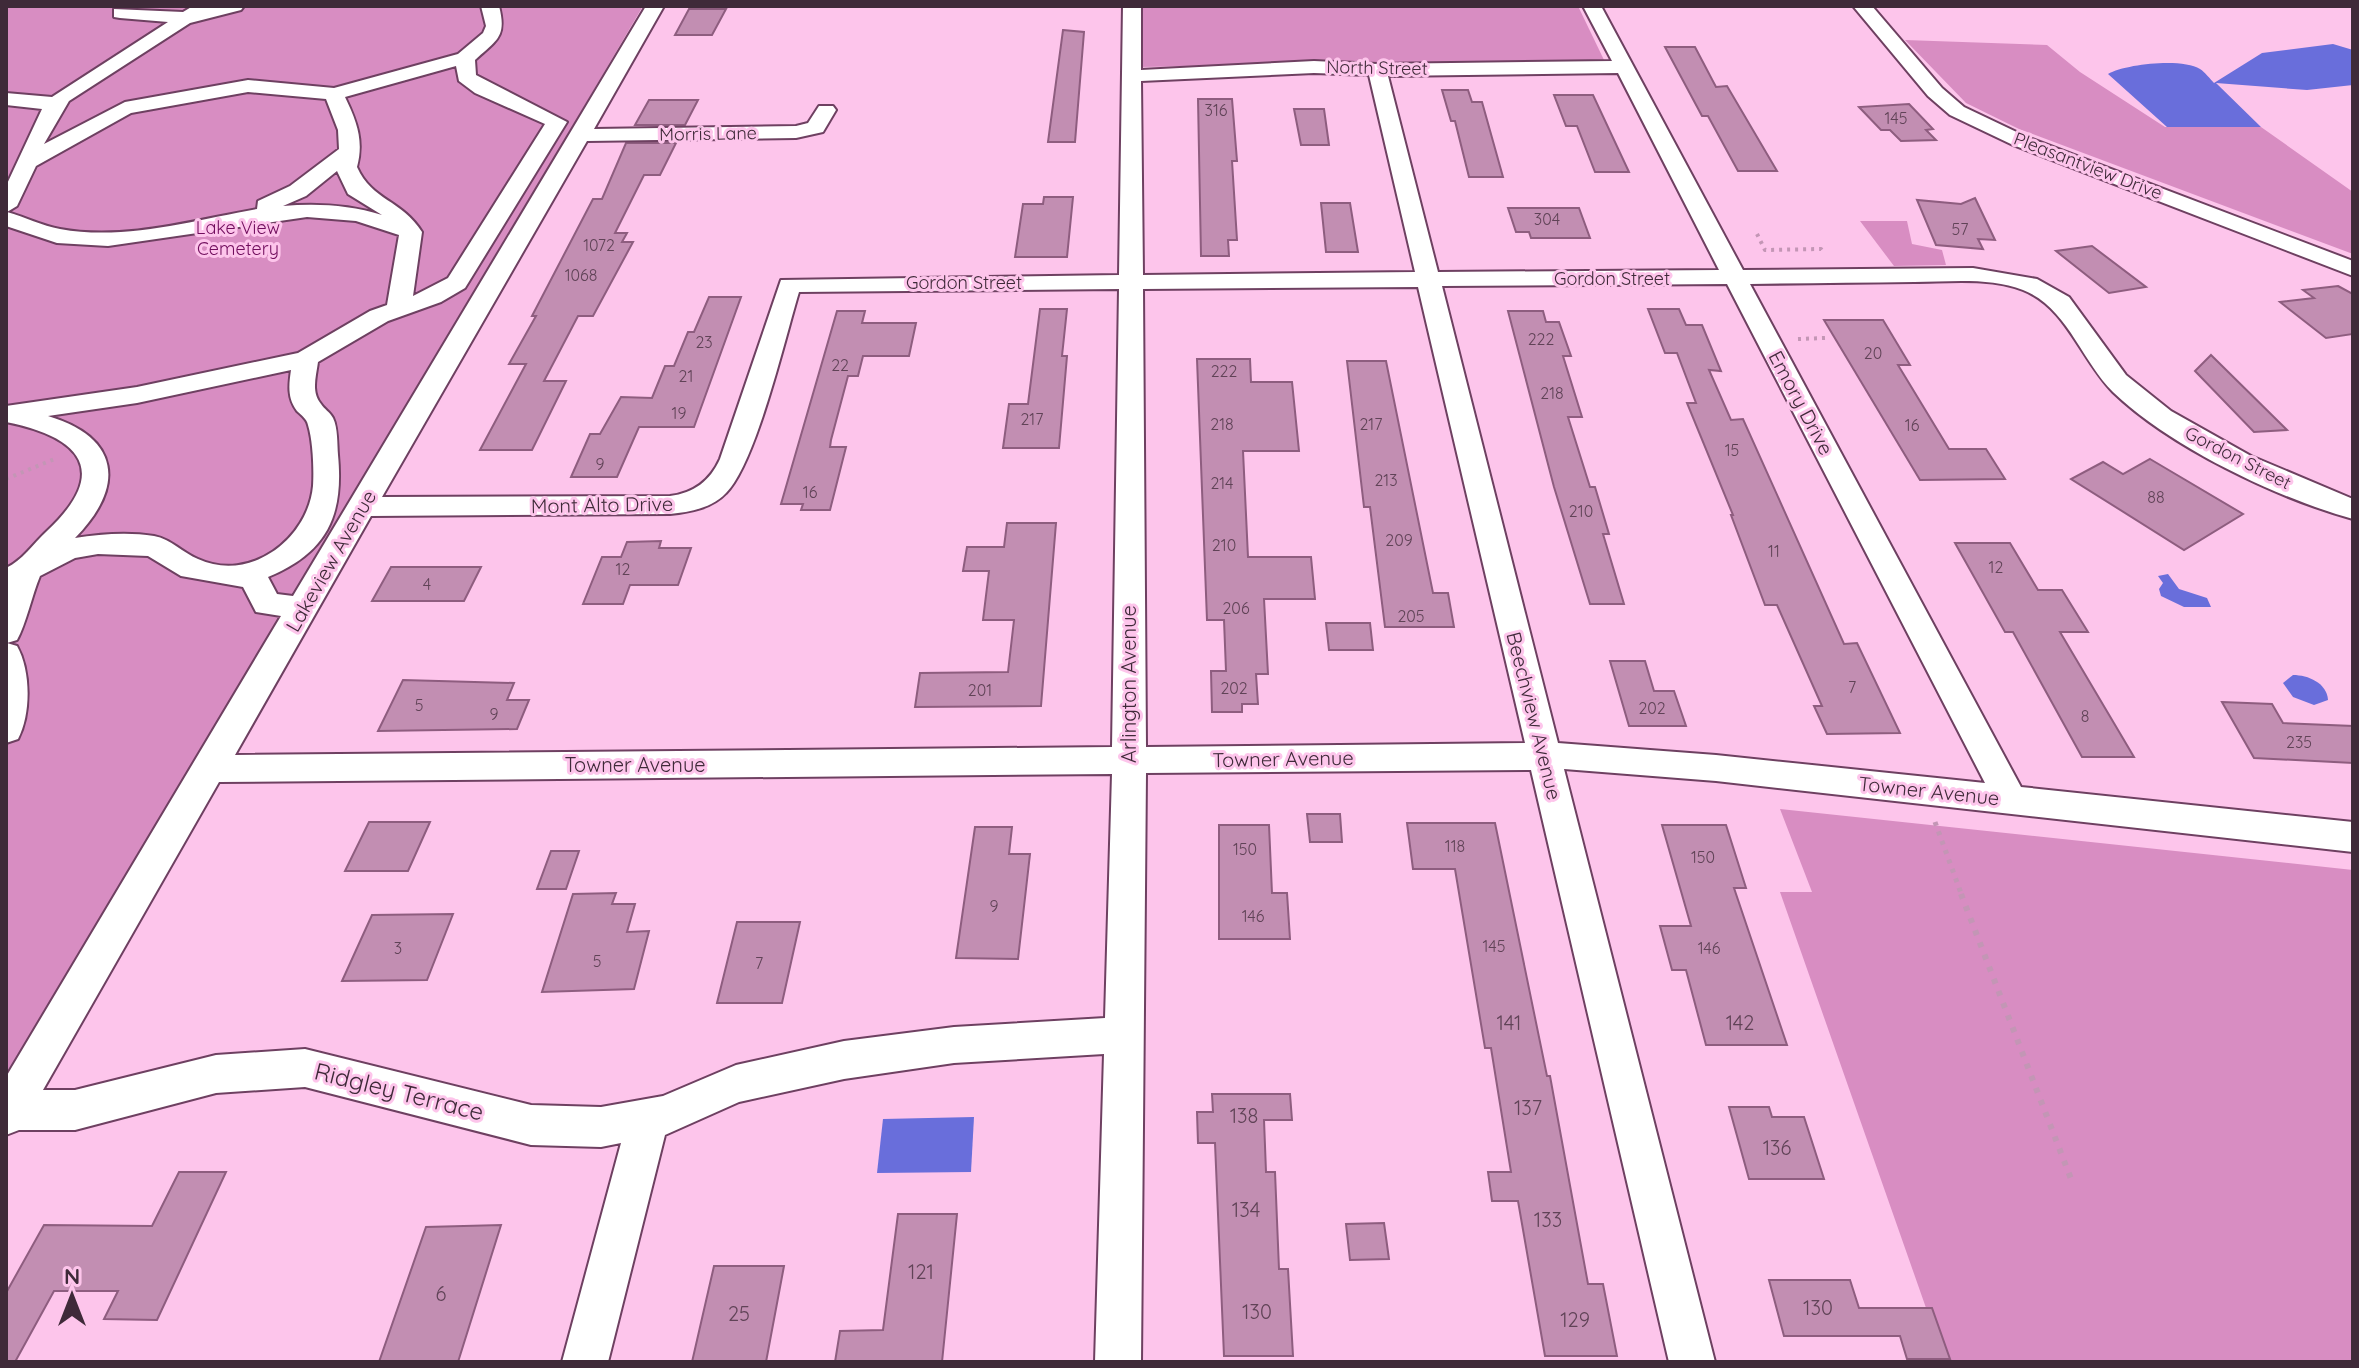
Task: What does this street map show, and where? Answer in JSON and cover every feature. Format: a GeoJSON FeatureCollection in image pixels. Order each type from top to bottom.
{"type":"FeatureCollection","features":[{"type":"Feature","properties":{"kind":"street"},"geometry":{"type":"LineString","coordinates":[[120,13],[198,12],[235,6]]}},
{"type":"Feature","properties":{"kind":"street"},"geometry":{"type":"LineString","coordinates":[[6,99],[24,103],[56,103],[116,87],[248,86],[334,94],[465,58],[491,36],[495,26],[490,6]]}},
{"type":"Feature","properties":{"kind":"street","name":"Lakeview Avenue"},"geometry":{"type":"LineString","coordinates":[[8,1113],[655,6]]}},
{"type":"Feature","properties":{"kind":"street","name":"Arlington Avenue"},"geometry":{"type":"LineString","coordinates":[[1118,1362],[1129,761],[1132,6]]}},
{"type":"Feature","properties":{"kind":"street","name":"Emory Drive"},"geometry":{"type":"LineString","coordinates":[[1592,6],[2011,801]]}},
{"type":"Feature","properties":{"kind":"street","name":"Pleasantview Drive"},"geometry":{"type":"LineString","coordinates":[[1862,6],[1935,92],[1957,111],[2020,141],[2353,269]]}},
{"type":"Feature","properties":{"kind":"street"},"geometry":{"type":"LineString","coordinates":[[28,162],[198,12]]}},
{"type":"Feature","properties":{"kind":"street"},"geometry":{"type":"LineString","coordinates":[[6,593],[17,574],[83,510],[94,490],[98,469],[84,446],[57,428],[6,414],[137,395],[306,359],[399,307],[433,297],[457,283],[557,122],[482,89],[466,77],[465,58]]}},
{"type":"Feature","properties":{"kind":"street","name":"North Street"},"geometry":{"type":"LineString","coordinates":[[1131,76],[1314,67],[1377,70],[1623,67]]}},
{"type":"Feature","properties":{"kind":"street","name":"Beechview Avenue"},"geometry":{"type":"LineString","coordinates":[[1377,70],[1692,1362]]}},
{"type":"Feature","properties":{"kind":"street"},"geometry":{"type":"LineString","coordinates":[[334,94],[351,133],[352,149],[346,167],[356,189],[402,218],[411,232],[399,307]]}},
{"type":"Feature","properties":{"kind":"street"},"geometry":{"type":"LineString","coordinates":[[6,206],[28,162],[44,117],[56,103]]}},
{"type":"Feature","properties":{"kind":"street","name":"Morris Lane"},"geometry":{"type":"LineString","coordinates":[[580,135],[796,132],[816,128],[826,110]]}},
{"type":"Feature","properties":{"kind":"street"},"geometry":{"type":"LineString","coordinates":[[249,214],[298,191],[352,149]]}},
{"type":"Feature","properties":{"kind":"street"},"geometry":{"type":"LineString","coordinates":[[6,219],[87,241],[143,237],[249,214],[350,211],[383,219],[411,232]]}},
{"type":"Feature","properties":{"kind":"street","name":"Gordon Street"},"geometry":{"type":"LineString","coordinates":[[789,285],[1990,276],[2037,286],[2069,312],[2088,349],[2153,411],[2218,452],[2353,510]]}},
{"type":"Feature","properties":{"kind":"street","name":"Mont Alto Drive"},"geometry":{"type":"LineString","coordinates":[[362,507],[670,505],[704,498],[730,469],[789,285]]}},
{"type":"Feature","properties":{"kind":"street"},"geometry":{"type":"LineString","coordinates":[[17,574],[68,549],[98,544],[154,546],[191,569],[237,578],[282,560],[306,540],[323,514],[327,483],[321,420],[307,406],[301,388],[306,359]]}},
{"type":"Feature","properties":{"kind":"street"},"geometry":{"type":"LineString","coordinates":[[6,632],[17,574]]}},
{"type":"Feature","properties":{"kind":"street"},"geometry":{"type":"LineString","coordinates":[[251,574],[267,604],[303,608]]}},
{"type":"Feature","properties":{"kind":"street"},"geometry":{"type":"LineString","coordinates":[[6,654],[12,686],[6,730]]}},
{"type":"Feature","properties":{"kind":"street","name":"Towner Avenue"},"geometry":{"type":"LineString","coordinates":[[208,769],[1543,755],[1623,758],[2353,837]]}},
{"type":"Feature","properties":{"kind":"street","name":"Ridgley Terrace"},"geometry":{"type":"LineString","coordinates":[[8,1113],[75,1110],[216,1074],[305,1068],[531,1125],[601,1127],[665,1115],[736,1084],[830,1063],[954,1045],[1122,1035]]}},
{"type":"Feature","properties":{"kind":"street"},"geometry":{"type":"LineString","coordinates":[[585,1362],[648,1119]]}},
{"type":"Feature","properties":{"kind":"path"},"geometry":{"type":"LineString","coordinates":[[1757,234],[1765,250],[1821,249],[1827,258]]}},
{"type":"Feature","properties":{"kind":"path"},"geometry":{"type":"LineString","coordinates":[[6,479],[84,446]]}},
{"type":"Feature","properties":{"kind":"path"},"geometry":{"type":"LineString","coordinates":[[1923,791],[1997,993],[2073,1184]]}},
{"type":"Feature","properties":{"kind":"green space","name":"Lake View Cemetery"},"geometry":{"type":"Polygon","coordinates":[[[6,6],[643,6],[6,1093],[6,6]]]}},
{"type":"Feature","properties":{"kind":"green space"},"geometry":{"type":"Polygon","coordinates":[[[1140,6],[1578,6],[1604,60],[1139,67],[1140,6]]]}},
{"type":"Feature","properties":{"kind":"green space"},"geometry":{"type":"Polygon","coordinates":[[[1905,40],[2047,45],[2080,72],[2165,127],[2261,127],[2353,192],[2353,254],[2019,129],[1966,103],[1905,40]]]}},
{"type":"Feature","properties":{"kind":"green space"},"geometry":{"type":"Polygon","coordinates":[[[1860,221],[1907,221],[1912,244],[1942,250],[1946,265],[1894,266],[1860,221]]]}},
{"type":"Feature","properties":{"kind":"green space"},"geometry":{"type":"Polygon","coordinates":[[[1780,809],[2353,870],[2353,1362],[1945,1362],[1780,892],[1812,892],[1780,809]]]}},
{"type":"Feature","properties":{"kind":"shaded area"},"geometry":{"type":"Polygon","coordinates":[[[2333,44],[2353,50],[2353,85],[2307,90],[2216,83],[2261,127],[2167,127],[2108,74],[2140,65],[2181,64],[2200,69],[2214,83],[2262,53],[2333,44]]]}},
{"type":"Feature","properties":{"kind":"shaded area"},"geometry":{"type":"Polygon","coordinates":[[[2168,574],[2179,589],[2207,598],[2211,607],[2184,607],[2161,596],[2159,589],[2163,583],[2158,576],[2168,574]]]}},
{"type":"Feature","properties":{"kind":"shaded area"},"geometry":{"type":"Polygon","coordinates":[[[2293,675],[2316,681],[2324,689],[2328,700],[2314,705],[2293,697],[2283,683],[2293,675]]]}},
{"type":"Feature","properties":{"kind":"shaded area"},"geometry":{"type":"Polygon","coordinates":[[[974,1117],[971,1172],[877,1173],[883,1119],[974,1117]]]}},
{"type":"Feature","properties":{"kind":"building"},"geometry":{"type":"Polygon","coordinates":[[[689,9],[726,9],[712,35],[675,35],[689,9]]]}},
{"type":"Feature","properties":{"kind":"building"},"geometry":{"type":"Polygon","coordinates":[[[1063,30],[1084,32],[1075,142],[1048,142],[1063,30]]]}},
{"type":"Feature","properties":{"kind":"building"},"geometry":{"type":"Polygon","coordinates":[[[1665,47],[1695,47],[1716,87],[1727,86],[1777,171],[1738,171],[1708,116],[1702,116],[1665,47]]]}},
{"type":"Feature","properties":{"kind":"building"},"geometry":{"type":"Polygon","coordinates":[[[1442,90],[1468,90],[1472,102],[1482,102],[1503,177],[1469,177],[1455,121],[1451,121],[1442,90]]]}},
{"type":"Feature","properties":{"kind":"building"},"geometry":{"type":"Polygon","coordinates":[[[1554,95],[1593,95],[1629,172],[1595,172],[1577,126],[1566,126],[1554,95]]]}},
{"type":"Feature","properties":{"kind":"building"},"geometry":{"type":"Polygon","coordinates":[[[1198,99],[1232,99],[1237,161],[1232,161],[1237,240],[1228,240],[1229,256],[1201,256],[1198,99]]]}},
{"type":"Feature","properties":{"kind":"building"},"geometry":{"type":"Polygon","coordinates":[[[649,100],[698,100],[685,125],[635,125],[649,100]]]}},
{"type":"Feature","properties":{"kind":"building"},"geometry":{"type":"Polygon","coordinates":[[[1909,104],[1933,129],[1926,130],[1936,140],[1901,141],[1890,130],[1881,130],[1859,107],[1909,104]]]}},
{"type":"Feature","properties":{"kind":"building"},"geometry":{"type":"Polygon","coordinates":[[[1294,109],[1324,109],[1329,145],[1301,145],[1294,109]]]}},
{"type":"Feature","properties":{"kind":"building"},"geometry":{"type":"Polygon","coordinates":[[[626,143],[676,143],[660,175],[644,175],[615,233],[627,233],[622,242],[633,242],[593,316],[578,316],[544,381],[566,381],[532,450],[480,450],[526,364],[509,364],[593,199],[602,199],[626,143]]]}},
{"type":"Feature","properties":{"kind":"building"},"geometry":{"type":"Polygon","coordinates":[[[1044,197],[1073,197],[1067,257],[1015,257],[1023,204],[1043,204],[1044,197]]]}},
{"type":"Feature","properties":{"kind":"building"},"geometry":{"type":"Polygon","coordinates":[[[1975,198],[1995,240],[1978,239],[1983,249],[1936,245],[1917,200],[1961,204],[1975,198]]]}},
{"type":"Feature","properties":{"kind":"building"},"geometry":{"type":"Polygon","coordinates":[[[1321,203],[1350,203],[1358,252],[1326,252],[1321,203]]]}},
{"type":"Feature","properties":{"kind":"building"},"geometry":{"type":"Polygon","coordinates":[[[1508,208],[1579,208],[1590,238],[1531,238],[1529,232],[1516,232],[1508,208]]]}},
{"type":"Feature","properties":{"kind":"building"},"geometry":{"type":"Polygon","coordinates":[[[2092,246],[2146,287],[2109,293],[2056,251],[2092,246]]]}},
{"type":"Feature","properties":{"kind":"building"},"geometry":{"type":"Polygon","coordinates":[[[2338,286],[2353,294],[2353,334],[2326,338],[2280,302],[2314,298],[2303,290],[2338,286]]]}},
{"type":"Feature","properties":{"kind":"building"},"geometry":{"type":"Polygon","coordinates":[[[709,297],[741,297],[694,427],[639,427],[617,477],[571,477],[590,434],[600,434],[621,397],[652,398],[665,366],[674,366],[688,332],[694,332],[709,297]]]}},
{"type":"Feature","properties":{"kind":"building"},"geometry":{"type":"Polygon","coordinates":[[[1040,309],[1067,309],[1062,356],[1067,356],[1059,448],[1003,448],[1009,404],[1028,404],[1040,309]]]}},
{"type":"Feature","properties":{"kind":"building"},"geometry":{"type":"Polygon","coordinates":[[[1648,309],[1679,309],[1686,325],[1702,325],[1721,371],[1709,370],[1731,420],[1743,419],[1844,644],[1857,643],[1900,733],[1827,734],[1814,706],[1822,706],[1777,605],[1765,605],[1733,515],[1687,403],[1696,403],[1677,353],[1665,353],[1648,309]]]}},
{"type":"Feature","properties":{"kind":"building"},"geometry":{"type":"Polygon","coordinates":[[[837,311],[865,311],[862,323],[916,323],[909,356],[863,356],[858,376],[848,376],[830,447],[846,447],[830,510],[801,510],[803,504],[781,504],[837,311]]]}},
{"type":"Feature","properties":{"kind":"building"},"geometry":{"type":"Polygon","coordinates":[[[1508,311],[1543,311],[1546,322],[1559,322],[1571,356],[1563,356],[1582,417],[1568,417],[1590,487],[1595,487],[1609,534],[1603,534],[1624,604],[1590,604],[1554,487],[1508,311]]]}},
{"type":"Feature","properties":{"kind":"building"},"geometry":{"type":"Polygon","coordinates":[[[1824,320],[1883,320],[1910,365],[1898,365],[1949,449],[1986,449],[2005,479],[1920,480],[1824,320]]]}},
{"type":"Feature","properties":{"kind":"building"},"geometry":{"type":"Polygon","coordinates":[[[2211,355],[2287,430],[2254,432],[2195,371],[2211,355]]]}},
{"type":"Feature","properties":{"kind":"building"},"geometry":{"type":"Polygon","coordinates":[[[1197,359],[1250,359],[1251,382],[1292,382],[1299,451],[1243,451],[1248,557],[1311,557],[1315,599],[1264,599],[1268,674],[1256,674],[1258,704],[1242,704],[1242,712],[1212,712],[1211,671],[1226,671],[1224,620],[1207,620],[1197,359]]]}},
{"type":"Feature","properties":{"kind":"building"},"geometry":{"type":"Polygon","coordinates":[[[1347,361],[1386,361],[1433,593],[1448,593],[1454,627],[1385,627],[1370,507],[1364,507],[1347,361]]]}},
{"type":"Feature","properties":{"kind":"building"},"geometry":{"type":"Polygon","coordinates":[[[2150,459],[2243,514],[2184,550],[2071,479],[2103,462],[2123,474],[2150,459]]]}},
{"type":"Feature","properties":{"kind":"building"},"geometry":{"type":"Polygon","coordinates":[[[1007,523],[1056,523],[1041,706],[915,707],[920,673],[1008,672],[1014,620],[983,620],[989,571],[963,571],[967,547],[1004,547],[1007,523]]]}},
{"type":"Feature","properties":{"kind":"building"},"geometry":{"type":"Polygon","coordinates":[[[661,541],[659,548],[691,548],[678,585],[630,585],[623,604],[583,604],[602,557],[621,557],[627,542],[661,541]]]}},
{"type":"Feature","properties":{"kind":"building"},"geometry":{"type":"Polygon","coordinates":[[[1955,543],[2010,543],[2038,590],[2062,590],[2088,632],[2060,632],[2134,757],[2082,757],[2013,632],[2005,632],[1955,543]]]}},
{"type":"Feature","properties":{"kind":"building"},"geometry":{"type":"Polygon","coordinates":[[[391,567],[481,567],[464,601],[372,601],[391,567]]]}},
{"type":"Feature","properties":{"kind":"building"},"geometry":{"type":"Polygon","coordinates":[[[1326,623],[1370,623],[1373,650],[1329,650],[1326,623]]]}},
{"type":"Feature","properties":{"kind":"building"},"geometry":{"type":"Polygon","coordinates":[[[1610,661],[1645,661],[1654,691],[1674,691],[1686,726],[1629,726],[1610,661]]]}},
{"type":"Feature","properties":{"kind":"building"},"geometry":{"type":"Polygon","coordinates":[[[403,680],[514,683],[507,700],[529,700],[517,729],[378,731],[403,680]]]}},
{"type":"Feature","properties":{"kind":"building"},"geometry":{"type":"Polygon","coordinates":[[[2222,702],[2272,704],[2283,723],[2353,726],[2353,763],[2254,758],[2222,702]]]}},
{"type":"Feature","properties":{"kind":"building"},"geometry":{"type":"Polygon","coordinates":[[[1307,814],[1340,814],[1342,842],[1310,842],[1307,814]]]}},
{"type":"Feature","properties":{"kind":"building"},"geometry":{"type":"Polygon","coordinates":[[[369,822],[430,822],[408,871],[345,871],[369,822]]]}},
{"type":"Feature","properties":{"kind":"building"},"geometry":{"type":"Polygon","coordinates":[[[1407,823],[1495,823],[1547,1076],[1550,1076],[1588,1284],[1603,1284],[1617,1356],[1545,1356],[1518,1201],[1492,1201],[1488,1172],[1511,1172],[1491,1048],[1485,1048],[1455,869],[1413,869],[1407,823]]]}},
{"type":"Feature","properties":{"kind":"building"},"geometry":{"type":"Polygon","coordinates":[[[1219,825],[1269,825],[1272,893],[1287,893],[1290,939],[1219,939],[1219,825]]]}},
{"type":"Feature","properties":{"kind":"building"},"geometry":{"type":"Polygon","coordinates":[[[1662,825],[1726,825],[1746,888],[1734,888],[1787,1045],[1706,1045],[1686,970],[1672,970],[1660,926],[1691,926],[1662,825]]]}},
{"type":"Feature","properties":{"kind":"building"},"geometry":{"type":"Polygon","coordinates":[[[975,827],[1012,827],[1009,854],[1030,854],[1018,959],[956,958],[975,827]]]}},
{"type":"Feature","properties":{"kind":"building"},"geometry":{"type":"Polygon","coordinates":[[[551,851],[579,851],[566,889],[537,889],[551,851]]]}},
{"type":"Feature","properties":{"kind":"building"},"geometry":{"type":"Polygon","coordinates":[[[616,893],[612,904],[635,904],[627,932],[649,931],[634,989],[542,992],[573,894],[616,893]]]}},
{"type":"Feature","properties":{"kind":"building"},"geometry":{"type":"Polygon","coordinates":[[[453,914],[427,980],[342,981],[372,915],[453,914]]]}},
{"type":"Feature","properties":{"kind":"building"},"geometry":{"type":"Polygon","coordinates":[[[737,922],[800,922],[782,1003],[717,1003],[737,922]]]}},
{"type":"Feature","properties":{"kind":"building"},"geometry":{"type":"Polygon","coordinates":[[[1212,1094],[1290,1094],[1292,1120],[1264,1120],[1266,1172],[1275,1172],[1279,1269],[1288,1269],[1293,1356],[1224,1356],[1215,1143],[1198,1143],[1197,1112],[1213,1112],[1212,1094]]]}},
{"type":"Feature","properties":{"kind":"building"},"geometry":{"type":"Polygon","coordinates":[[[1729,1107],[1769,1107],[1772,1117],[1804,1117],[1824,1179],[1749,1179],[1729,1107]]]}},
{"type":"Feature","properties":{"kind":"building"},"geometry":{"type":"Polygon","coordinates":[[[179,1172],[226,1172],[157,1320],[104,1319],[118,1291],[54,1291],[15,1362],[6,1362],[6,1293],[44,1225],[152,1226],[179,1172]]]}},
{"type":"Feature","properties":{"kind":"building"},"geometry":{"type":"Polygon","coordinates":[[[898,1214],[957,1214],[942,1362],[835,1362],[840,1331],[883,1330],[898,1214]]]}},
{"type":"Feature","properties":{"kind":"building"},"geometry":{"type":"Polygon","coordinates":[[[1384,1223],[1389,1259],[1350,1260],[1346,1224],[1384,1223]]]}},
{"type":"Feature","properties":{"kind":"building"},"geometry":{"type":"Polygon","coordinates":[[[501,1225],[458,1362],[379,1362],[426,1227],[501,1225]]]}},
{"type":"Feature","properties":{"kind":"building"},"geometry":{"type":"Polygon","coordinates":[[[714,1266],[784,1266],[766,1362],[692,1362],[714,1266]]]}},
{"type":"Feature","properties":{"kind":"building"},"geometry":{"type":"Polygon","coordinates":[[[1769,1280],[1850,1280],[1859,1308],[1932,1308],[1950,1359],[1907,1359],[1900,1336],[1784,1336],[1769,1280]]]}}]}
